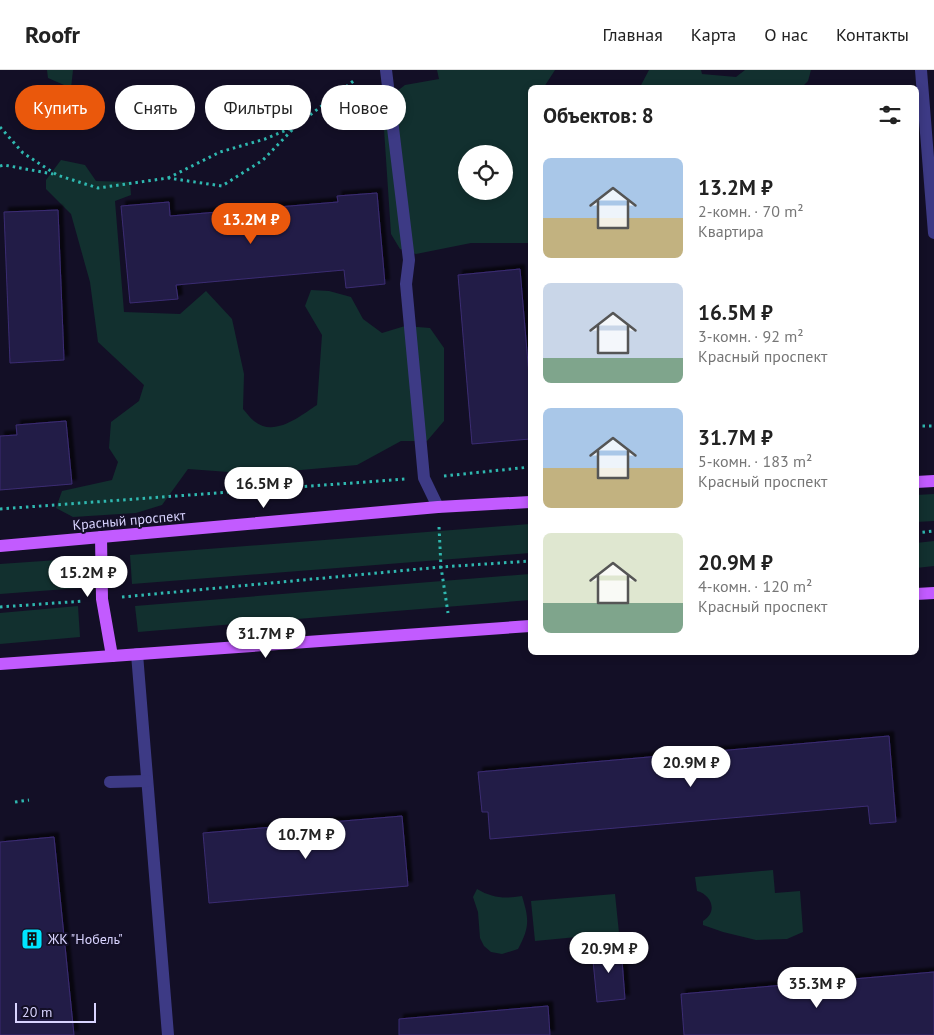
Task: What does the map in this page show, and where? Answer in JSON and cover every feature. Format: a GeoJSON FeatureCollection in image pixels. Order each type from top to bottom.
{"type":"FeatureCollection","features":[{"type":"Feature","properties":{"kind":"main road"},"geometry":{"type":"LineString","coordinates":[[919,482],[934,481]]}},
{"type":"Feature","properties":{"kind":"main road","name":"Красный проспект"},"geometry":{"type":"LineString","coordinates":[[0,546],[438,507],[528,502]]}},
{"type":"Feature","properties":{"kind":"main road"},"geometry":{"type":"LineString","coordinates":[[100,537],[102,599],[112,656]]}},
{"type":"Feature","properties":{"kind":"main road"},"geometry":{"type":"LineString","coordinates":[[919,594],[934,593]]}},
{"type":"Feature","properties":{"kind":"main road"},"geometry":{"type":"LineString","coordinates":[[0,664],[528,626]]}},
{"type":"Feature","properties":{"kind":"lane"},"geometry":{"type":"LineString","coordinates":[[386,70],[409,260],[406,284],[424,478],[438,507]]}},
{"type":"Feature","properties":{"kind":"lane"},"geometry":{"type":"LineString","coordinates":[[921,70],[934,234]]}},
{"type":"Feature","properties":{"kind":"lane"},"geometry":{"type":"LineString","coordinates":[[137,654],[168,1035]]}},
{"type":"Feature","properties":{"kind":"lane"},"geometry":{"type":"LineString","coordinates":[[110,782],[148,781]]}},
{"type":"Feature","properties":{"kind":"path"},"geometry":{"type":"LineString","coordinates":[[311,114],[356,80]]}},
{"type":"Feature","properties":{"kind":"path"},"geometry":{"type":"LineString","coordinates":[[0,126],[23,153],[57,175]]}},
{"type":"Feature","properties":{"kind":"path"},"geometry":{"type":"LineString","coordinates":[[168,178],[220,152],[265,139],[286,130]]}},
{"type":"Feature","properties":{"kind":"path"},"geometry":{"type":"LineString","coordinates":[[0,166],[57,175],[98,188],[168,178],[222,186],[263,160],[292,130]]}},
{"type":"Feature","properties":{"kind":"path"},"geometry":{"type":"LineString","coordinates":[[919,426],[934,426]]}},
{"type":"Feature","properties":{"kind":"path"},"geometry":{"type":"LineString","coordinates":[[0,509],[424,478],[528,467]]}},
{"type":"Feature","properties":{"kind":"path"},"geometry":{"type":"LineString","coordinates":[[438,507],[441,567],[451,633]]}},
{"type":"Feature","properties":{"kind":"path"},"geometry":{"type":"LineString","coordinates":[[919,532],[934,531]]}},
{"type":"Feature","properties":{"kind":"path"},"geometry":{"type":"LineString","coordinates":[[0,607],[441,567],[528,561]]}},
{"type":"Feature","properties":{"kind":"path"},"geometry":{"type":"LineString","coordinates":[[15,802],[29,800]]}},
{"type":"Feature","properties":{"kind":"green space"},"geometry":{"type":"Polygon","coordinates":[[[47,70],[73,70],[71,85],[64,85],[48,78],[47,70]]]}},
{"type":"Feature","properties":{"kind":"green space"},"geometry":{"type":"Polygon","coordinates":[[[437,70],[555,70],[545,85],[528,85],[528,243],[471,243],[416,254],[400,249],[391,234],[384,130],[406,130],[405,85],[439,79],[437,70]]]}},
{"type":"Feature","properties":{"kind":"green space"},"geometry":{"type":"Polygon","coordinates":[[[649,70],[701,70],[702,74],[736,77],[745,70],[811,70],[808,81],[804,85],[641,85],[649,70]]]}},
{"type":"Feature","properties":{"kind":"green space"},"geometry":{"type":"Polygon","coordinates":[[[61,160],[85,165],[96,181],[130,182],[131,195],[115,201],[124,312],[180,314],[206,291],[232,319],[244,374],[243,409],[254,421],[262,426],[270,427],[287,424],[317,405],[322,335],[305,306],[311,290],[329,291],[351,297],[363,319],[382,333],[405,326],[430,328],[444,348],[444,421],[427,441],[401,441],[357,465],[256,474],[188,469],[162,505],[136,513],[73,517],[56,508],[62,491],[112,480],[118,462],[109,448],[111,422],[139,401],[144,385],[98,342],[90,282],[71,214],[46,189],[46,180],[61,160]]]}},
{"type":"Feature","properties":{"kind":"green space"},"geometry":{"type":"Polygon","coordinates":[[[934,494],[934,521],[919,522],[919,495],[934,494]]]}},
{"type":"Feature","properties":{"kind":"green space"},"geometry":{"type":"Polygon","coordinates":[[[528,524],[528,553],[132,584],[130,555],[528,524]]]}},
{"type":"Feature","properties":{"kind":"green space"},"geometry":{"type":"Polygon","coordinates":[[[934,541],[934,566],[919,568],[919,543],[934,541]]]}},
{"type":"Feature","properties":{"kind":"green space"},"geometry":{"type":"Polygon","coordinates":[[[72,559],[80,588],[0,594],[0,564],[72,559]]]}},
{"type":"Feature","properties":{"kind":"green space"},"geometry":{"type":"Polygon","coordinates":[[[528,574],[528,600],[138,632],[135,606],[528,574]]]}},
{"type":"Feature","properties":{"kind":"green space"},"geometry":{"type":"Polygon","coordinates":[[[78,606],[80,637],[0,644],[0,613],[78,606]]]}},
{"type":"Feature","properties":{"kind":"green space"},"geometry":{"type":"Polygon","coordinates":[[[773,870],[775,893],[800,891],[803,932],[787,939],[756,940],[703,925],[703,921],[708,917],[712,909],[706,896],[697,891],[695,877],[773,870]]]}},
{"type":"Feature","properties":{"kind":"green space"},"geometry":{"type":"Polygon","coordinates":[[[477,889],[499,897],[522,896],[527,923],[525,935],[518,949],[502,954],[491,952],[484,946],[480,938],[478,912],[473,897],[477,889]]]}},
{"type":"Feature","properties":{"kind":"green space"},"geometry":{"type":"Polygon","coordinates":[[[615,894],[619,933],[535,941],[531,901],[615,894]]]}},
{"type":"Feature","properties":{"kind":"building"},"geometry":{"type":"Polygon","coordinates":[[[377,193],[385,284],[346,288],[344,270],[176,285],[178,299],[130,303],[121,206],[169,202],[170,216],[338,202],[337,196],[377,193]]]}},
{"type":"Feature","properties":{"kind":"building"},"geometry":{"type":"Polygon","coordinates":[[[58,210],[64,360],[10,363],[4,212],[58,210]]]}},
{"type":"Feature","properties":{"kind":"building"},"geometry":{"type":"Polygon","coordinates":[[[520,269],[528,363],[528,439],[472,444],[458,275],[520,269]]]}},
{"type":"Feature","properties":{"kind":"building"},"geometry":{"type":"Polygon","coordinates":[[[66,421],[72,484],[0,490],[0,436],[17,435],[16,425],[66,421]]]}},
{"type":"Feature","properties":{"kind":"building"},"geometry":{"type":"Polygon","coordinates":[[[889,736],[896,822],[870,824],[868,806],[490,839],[488,812],[482,812],[478,772],[889,736]]]}},
{"type":"Feature","properties":{"kind":"building"},"geometry":{"type":"Polygon","coordinates":[[[402,816],[408,886],[209,903],[203,833],[402,816]]]}},
{"type":"Feature","properties":{"kind":"building","name":"ЖК \"Нобель\""},"geometry":{"type":"Polygon","coordinates":[[[54,837],[74,1035],[0,1035],[0,842],[54,837]]]}},
{"type":"Feature","properties":{"kind":"building"},"geometry":{"type":"Polygon","coordinates":[[[621,947],[625,999],[597,1002],[592,950],[621,947]]]}},
{"type":"Feature","properties":{"kind":"building"},"geometry":{"type":"Polygon","coordinates":[[[934,972],[934,1035],[684,1035],[681,994],[934,972]]]}},
{"type":"Feature","properties":{"kind":"building"},"geometry":{"type":"Polygon","coordinates":[[[548,1006],[550,1035],[399,1035],[399,1019],[548,1006]]]}},
{"type":"Feature","properties":{"kind":"place","name":"ЖК \"Нобель\""},"geometry":{"type":"Point","coordinates":[32,939]}}]}
